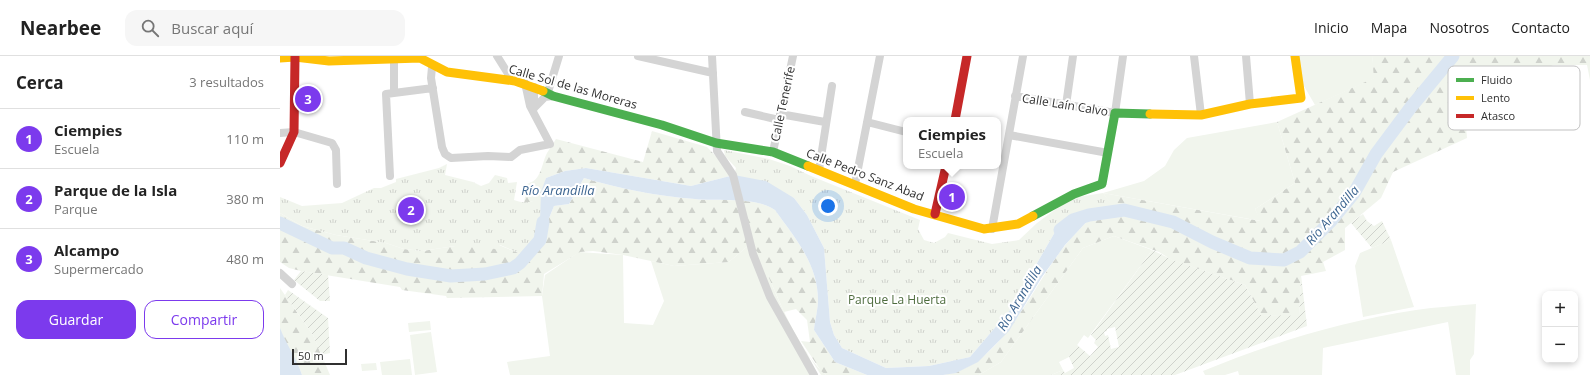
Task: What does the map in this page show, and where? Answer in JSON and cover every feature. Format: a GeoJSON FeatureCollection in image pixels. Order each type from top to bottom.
{"type":"FeatureCollection","features":[{"type":"Feature","properties":{"kind":"street"},"geometry":{"type":"LineString","coordinates":[[497,56],[512,80]]}},
{"type":"Feature","properties":{"kind":"street"},"geometry":{"type":"LineString","coordinates":[[534,110],[545,97],[551,94],[559,56]]}},
{"type":"Feature","properties":{"kind":"street"},"geometry":{"type":"LineString","coordinates":[[638,56],[712,73]]}},
{"type":"Feature","properties":{"kind":"street"},"geometry":{"type":"LineString","coordinates":[[712,56],[717,151],[733,175],[752,254],[770,297],[814,375]]}},
{"type":"Feature","properties":{"kind":"street","name":"Calle Tenerife"},"geometry":{"type":"LineString","coordinates":[[773,152],[793,56]]}},
{"type":"Feature","properties":{"kind":"street"},"geometry":{"type":"LineString","coordinates":[[855,184],[880,56]]}},
{"type":"Feature","properties":{"kind":"street"},"geometry":{"type":"LineString","coordinates":[[956,117],[967,56]]}},
{"type":"Feature","properties":{"kind":"street"},"geometry":{"type":"LineString","coordinates":[[992,229],[1023,56]]}},
{"type":"Feature","properties":{"kind":"street"},"geometry":{"type":"LineString","coordinates":[[1066,105],[1073,56]]}},
{"type":"Feature","properties":{"kind":"street"},"geometry":{"type":"LineString","coordinates":[[1123,56],[1115,113],[1201,115],[1250,104],[1300,98],[1295,56]]}},
{"type":"Feature","properties":{"kind":"street"},"geometry":{"type":"LineString","coordinates":[[1194,56],[1201,115]]}},
{"type":"Feature","properties":{"kind":"street"},"geometry":{"type":"LineString","coordinates":[[1246,56],[1250,104]]}},
{"type":"Feature","properties":{"kind":"street"},"geometry":{"type":"LineString","coordinates":[[280,163],[294,132],[295,57]]}},
{"type":"Feature","properties":{"kind":"street"},"geometry":{"type":"LineString","coordinates":[[280,58],[295,57],[329,61],[394,58],[394,91]]}},
{"type":"Feature","properties":{"kind":"street","name":"Calle Sol de las Moreras"},"geometry":{"type":"LineString","coordinates":[[394,58],[424,59],[432,67],[445,72],[512,80],[551,94],[662,125],[708,139],[716,143]]}},
{"type":"Feature","properties":{"kind":"street"},"geometry":{"type":"LineString","coordinates":[[496,78],[503,64]]}},
{"type":"Feature","properties":{"kind":"street"},"geometry":{"type":"LineString","coordinates":[[432,67],[433,88],[442,147],[448,157],[454,159],[488,156],[511,157],[520,150],[550,144],[534,110],[530,106],[529,85]]}},
{"type":"Feature","properties":{"kind":"street"},"geometry":{"type":"LineString","coordinates":[[819,170],[825,122],[832,86]]}},
{"type":"Feature","properties":{"kind":"street"},"geometry":{"type":"LineString","coordinates":[[390,176],[387,93],[394,91],[433,88]]}},
{"type":"Feature","properties":{"kind":"street","name":"Calle Laín Calvo"},"geometry":{"type":"LineString","coordinates":[[1015,96],[1115,113]]}},
{"type":"Feature","properties":{"kind":"street"},"geometry":{"type":"LineString","coordinates":[[745,112],[825,122]]}},
{"type":"Feature","properties":{"kind":"street","name":"Calle Pedro Sanz Abad"},"geometry":{"type":"LineString","coordinates":[[716,143],[773,152],[914,209],[975,227],[992,229],[1018,224],[1074,194],[1102,184],[1115,113]]}},
{"type":"Feature","properties":{"kind":"street"},"geometry":{"type":"LineString","coordinates":[[867,122],[903,131]]}},
{"type":"Feature","properties":{"kind":"street"},"geometry":{"type":"LineString","coordinates":[[280,133],[294,132],[327,141],[334,146],[337,184]]}},
{"type":"Feature","properties":{"kind":"street"},"geometry":{"type":"LineString","coordinates":[[1009,133],[1108,151]]}},
{"type":"Feature","properties":{"kind":"street"},"geometry":{"type":"LineString","coordinates":[[935,214],[945,169]]}},
{"type":"Feature","properties":{"kind":"street"},"geometry":{"type":"LineString","coordinates":[[280,273],[292,284]]}},
{"type":"Feature","properties":{"kind":"green space"},"geometry":{"type":"Polygon","coordinates":[[[1297,56],[1372,56],[1375,78],[1315,105],[1297,74],[1297,56]]]}},
{"type":"Feature","properties":{"kind":"green space"},"geometry":{"type":"Polygon","coordinates":[[[1372,56],[1590,56],[1590,80],[1587,65],[1448,66],[1448,130],[1466,130],[1467,138],[1393,172],[1381,198],[1345,228],[1345,250],[1323,262],[1326,271],[1301,276],[1299,317],[1261,315],[1245,285],[1172,260],[1159,252],[1114,236],[1083,248],[1001,362],[979,375],[943,375],[966,368],[985,355],[1018,317],[1060,252],[1075,234],[1096,214],[1115,210],[1103,193],[1260,221],[1255,209],[1295,183],[1277,122],[1374,78],[1372,56]]]}},
{"type":"Feature","properties":{"kind":"green space"},"geometry":{"type":"Polygon","coordinates":[[[1277,122],[1295,183],[1255,209],[1261,221],[1103,193],[1144,181],[1165,166],[1174,150],[1187,138],[1277,122]]]}},
{"type":"Feature","properties":{"kind":"green space"},"geometry":{"type":"Polygon","coordinates":[[[652,131],[707,147],[734,175],[691,186],[586,168],[565,171],[546,178],[541,198],[524,203],[527,184],[532,182],[538,176],[547,153],[556,139],[643,162],[652,131]]]}},
{"type":"Feature","properties":{"kind":"green space","name":"Parque La Huerta"},"geometry":{"type":"Polygon","coordinates":[[[724,150],[769,159],[790,166],[920,220],[918,229],[924,240],[934,243],[945,237],[948,233],[992,244],[1019,240],[1037,223],[1071,198],[1103,193],[1116,210],[1101,212],[1091,217],[1089,215],[1073,220],[1055,232],[1010,310],[970,357],[929,366],[886,368],[842,348],[834,335],[830,322],[824,248],[807,215],[794,198],[734,175],[736,168],[725,156],[724,150]]]}},
{"type":"Feature","properties":{"kind":"green space"},"geometry":{"type":"Polygon","coordinates":[[[447,164],[445,175],[473,182],[481,186],[489,183],[495,175],[507,178],[508,183],[517,182],[514,200],[528,202],[543,196],[543,222],[540,240],[526,256],[500,245],[496,249],[455,246],[422,251],[404,249],[386,243],[336,235],[302,226],[280,213],[280,197],[302,206],[342,203],[374,188],[381,188],[396,182],[396,179],[439,168],[447,164]]]}},
{"type":"Feature","properties":{"kind":"green space"},"geometry":{"type":"Polygon","coordinates":[[[584,178],[612,186],[653,194],[705,200],[747,201],[767,206],[775,210],[804,252],[814,275],[817,287],[818,308],[814,330],[835,362],[867,375],[826,375],[821,371],[801,341],[810,342],[807,320],[796,309],[784,312],[769,278],[763,258],[750,244],[729,262],[674,266],[623,255],[593,251],[580,252],[544,274],[542,296],[447,298],[446,296],[402,290],[400,287],[301,271],[289,268],[280,262],[280,213],[302,226],[336,235],[386,243],[404,249],[422,251],[455,246],[499,245],[526,256],[540,240],[554,206],[569,204],[584,178]]]}},
{"type":"Feature","properties":{"kind":"green space"},"geometry":{"type":"Polygon","coordinates":[[[1363,214],[1367,221],[1374,226],[1382,221],[1391,240],[1372,248],[1351,223],[1363,214]]]}},
{"type":"Feature","properties":{"kind":"green space"},"geometry":{"type":"Polygon","coordinates":[[[1114,236],[1152,250],[1088,338],[1084,335],[1069,357],[1059,362],[1063,370],[1051,375],[979,375],[1001,362],[1083,248],[1114,236]]]}},
{"type":"Feature","properties":{"kind":"green space"},"geometry":{"type":"Polygon","coordinates":[[[1391,240],[1414,307],[1363,317],[1355,266],[1360,253],[1391,240]]]}},
{"type":"Feature","properties":{"kind":"green space"},"geometry":{"type":"Polygon","coordinates":[[[750,244],[763,257],[769,277],[794,331],[818,367],[826,375],[821,375],[806,351],[818,375],[510,375],[507,362],[550,356],[542,296],[545,275],[579,252],[623,255],[624,323],[653,325],[664,301],[651,261],[674,266],[729,262],[750,244]]]}},
{"type":"Feature","properties":{"kind":"green space"},"geometry":{"type":"Polygon","coordinates":[[[1152,250],[1173,260],[1245,285],[1261,315],[1299,316],[1301,275],[1307,326],[1175,375],[1051,375],[1063,370],[1065,373],[1074,368],[1069,357],[1076,344],[1090,356],[1098,347],[1094,343],[1096,340],[1091,335],[1152,250]],[[1115,327],[1107,329],[1107,331],[1104,332],[1105,336],[1108,335],[1111,349],[1119,347],[1115,327]]]}},
{"type":"Feature","properties":{"kind":"green space"},"geometry":{"type":"Polygon","coordinates":[[[301,271],[328,275],[330,301],[320,301],[294,280],[301,271]]]}},
{"type":"Feature","properties":{"kind":"green space"},"geometry":{"type":"Polygon","coordinates":[[[280,288],[313,335],[330,375],[302,375],[280,329],[280,288]]]}},
{"type":"Feature","properties":{"kind":"green space"},"geometry":{"type":"Polygon","coordinates":[[[288,290],[328,318],[330,353],[321,355],[313,335],[285,295],[288,290]]]}},
{"type":"Feature","properties":{"kind":"green space"},"geometry":{"type":"Polygon","coordinates":[[[1476,304],[1474,354],[1470,360],[1470,375],[1456,375],[1448,322],[1323,348],[1322,375],[1239,375],[1238,371],[1225,375],[1205,375],[1203,371],[1281,342],[1361,320],[1416,310],[1476,304]]]}},
{"type":"Feature","properties":{"kind":"green space"},"geometry":{"type":"Polygon","coordinates":[[[430,321],[431,330],[409,332],[408,323],[430,321]]]}},
{"type":"Feature","properties":{"kind":"green space"},"geometry":{"type":"Polygon","coordinates":[[[431,332],[437,372],[415,375],[410,335],[431,332]]]}},
{"type":"Feature","properties":{"kind":"green space"},"geometry":{"type":"Polygon","coordinates":[[[410,359],[412,375],[382,375],[380,362],[410,359]]]}},
{"type":"Feature","properties":{"kind":"green space"},"geometry":{"type":"Polygon","coordinates":[[[376,363],[377,370],[362,371],[361,364],[376,363]]]}},
{"type":"Feature","properties":{"kind":"water","name":"Río Arandilla"},"geometry":{"type":"Polygon","coordinates":[[[586,168],[691,186],[734,175],[766,181],[794,198],[807,215],[824,248],[830,322],[834,335],[842,348],[886,368],[929,366],[970,357],[1010,310],[1055,232],[1073,220],[1089,215],[1091,217],[1065,245],[1042,277],[1009,331],[978,362],[956,373],[943,375],[867,375],[835,362],[814,330],[818,300],[817,287],[810,263],[797,241],[775,210],[767,206],[747,201],[705,200],[653,194],[612,186],[584,178],[569,204],[554,206],[540,240],[534,246],[540,221],[541,192],[546,178],[565,171],[586,168]]]}},
{"type":"Feature","properties":{"kind":"water"},"geometry":{"type":"Polygon","coordinates":[[[280,328],[297,363],[302,375],[280,375],[280,328]]]}},
{"type":"Feature","properties":{"kind":"waterway","name":"Río Arandilla"},"geometry":{"type":"LineString","coordinates":[[1060,230],[1073,220],[1089,215],[1124,210],[1173,222],[1212,242],[1250,258],[1284,260],[1300,252],[1330,222],[1354,193],[1376,154],[1411,107],[1453,56]]}},
{"type":"Feature","properties":{"kind":"waterway","name":"Río Arandilla"},"geometry":{"type":"LineString","coordinates":[[280,223],[332,248],[344,248],[366,258],[407,269],[451,276],[485,274],[513,268],[520,263],[540,240],[543,222]]}},
{"type":"Feature","properties":{"kind":"traffic: fast"},"geometry":{"type":"LineString","coordinates":[[543,91],[553,96],[662,125],[716,143],[773,152],[808,166]]}},
{"type":"Feature","properties":{"kind":"traffic: fast"},"geometry":{"type":"LineString","coordinates":[[1033,216],[1074,194],[1102,184],[1115,113],[1150,114]]}},
{"type":"Feature","properties":{"kind":"traffic: slow"},"geometry":{"type":"LineString","coordinates":[[1150,114],[1201,115],[1250,104],[1301,98],[1295,56]]}},
{"type":"Feature","properties":{"kind":"traffic: slow"},"geometry":{"type":"LineString","coordinates":[[280,58],[295,57],[329,61],[420,58],[447,72],[515,81],[543,91]]}},
{"type":"Feature","properties":{"kind":"traffic: slow"},"geometry":{"type":"LineString","coordinates":[[808,166],[914,209],[984,229],[1018,224],[1033,216]]}},
{"type":"Feature","properties":{"kind":"traffic: jam"},"geometry":{"type":"LineString","coordinates":[[956,117],[967,56]]}},
{"type":"Feature","properties":{"kind":"traffic: jam"},"geometry":{"type":"LineString","coordinates":[[280,163],[294,132],[295,57]]}},
{"type":"Feature","properties":{"kind":"traffic: jam"},"geometry":{"type":"LineString","coordinates":[[935,214],[945,169]]}},
{"type":"Feature","properties":{"kind":"place","name":"Alcampo"},"geometry":{"type":"Point","coordinates":[308,99]}},
{"type":"Feature","properties":{"kind":"place","name":"Ciempies"},"geometry":{"type":"Point","coordinates":[952,197]}},
{"type":"Feature","properties":{"kind":"place","name":"Parque de la Isla"},"geometry":{"type":"Point","coordinates":[411,210]}}]}
